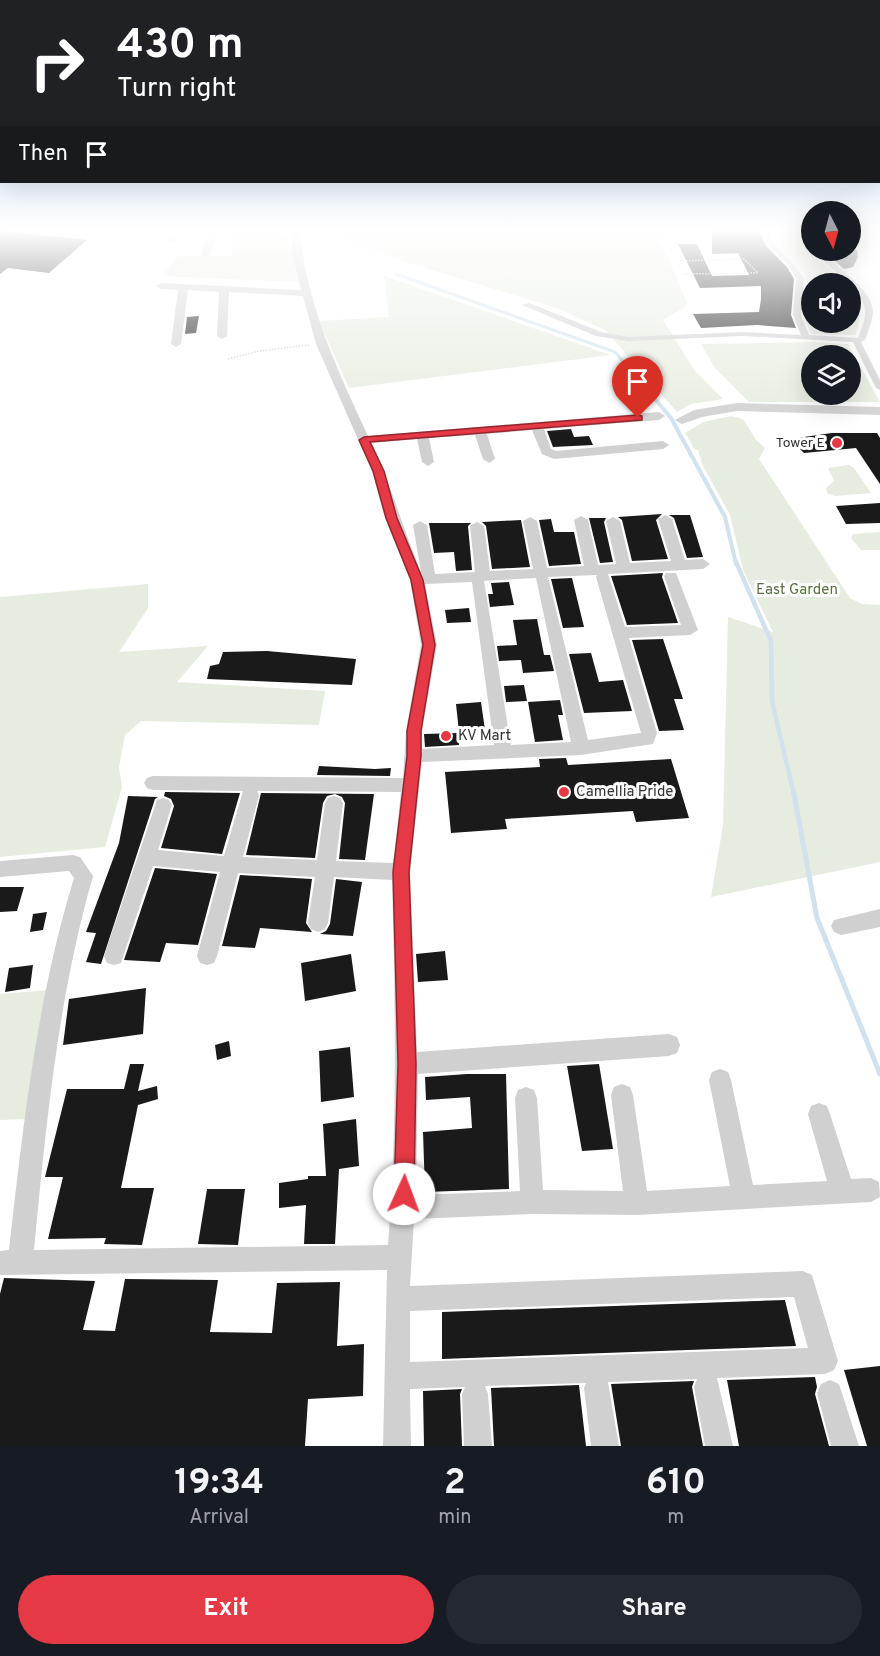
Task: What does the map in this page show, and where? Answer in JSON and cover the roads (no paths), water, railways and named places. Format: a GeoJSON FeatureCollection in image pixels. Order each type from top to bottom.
{"type":"FeatureCollection","features":[{"type":"Feature","properties":{"kind":"street"},"geometry":{"type":"LineString","coordinates":[[176,344],[182,298]]}},
{"type":"Feature","properties":{"kind":"street"},"geometry":{"type":"LineString","coordinates":[[222,336],[224,298]]}},
{"type":"Feature","properties":{"kind":"street"},"geometry":{"type":"LineString","coordinates":[[308,298],[321,344],[378,471],[392,518],[423,579]]}},
{"type":"Feature","properties":{"kind":"street"},"geometry":{"type":"LineString","coordinates":[[798,298],[796,315],[806,337]]}},
{"type":"Feature","properties":{"kind":"street"},"geometry":{"type":"LineString","coordinates":[[526,304],[599,334],[628,339],[742,334],[861,340],[870,311],[866,298]]}},
{"type":"Feature","properties":{"kind":"street"},"geometry":{"type":"LineString","coordinates":[[856,340],[880,388]]}},
{"type":"Feature","properties":{"kind":"street"},"geometry":{"type":"LineString","coordinates":[[682,420],[699,412],[737,407],[880,411]]}},
{"type":"Feature","properties":{"kind":"street"},"geometry":{"type":"LineString","coordinates":[[364,440],[659,416]]}},
{"type":"Feature","properties":{"kind":"street"},"geometry":{"type":"LineString","coordinates":[[537,426],[546,451],[555,455],[663,444]]}},
{"type":"Feature","properties":{"kind":"street"},"geometry":{"type":"LineString","coordinates":[[480,430],[489,459]]}},
{"type":"Feature","properties":{"kind":"street"},"geometry":{"type":"LineString","coordinates":[[422,435],[428,462]]}},
{"type":"Feature","properties":{"kind":"street"},"geometry":{"type":"LineString","coordinates":[[620,633],[690,630],[665,519]]}},
{"type":"Feature","properties":{"kind":"street"},"geometry":{"type":"LineString","coordinates":[[414,756],[581,748],[647,739],[649,733],[620,633],[581,520]]}},
{"type":"Feature","properties":{"kind":"street"},"geometry":{"type":"LineString","coordinates":[[530,521],[581,748]]}},
{"type":"Feature","properties":{"kind":"street"},"geometry":{"type":"LineString","coordinates":[[613,521],[624,568]]}},
{"type":"Feature","properties":{"kind":"street"},"geometry":{"type":"LineString","coordinates":[[397,1446],[399,1376],[397,1299],[403,1208],[407,1064],[401,872],[414,756],[414,731],[429,645],[420,525]]}},
{"type":"Feature","properties":{"kind":"street"},"geometry":{"type":"LineString","coordinates":[[477,526],[480,580],[504,753]]}},
{"type":"Feature","properties":{"kind":"street"},"geometry":{"type":"LineString","coordinates":[[423,579],[480,580],[541,577],[598,573],[624,568],[675,571],[704,564]]}},
{"type":"Feature","properties":{"kind":"street"},"geometry":{"type":"LineString","coordinates":[[153,783],[410,785]]}},
{"type":"Feature","properties":{"kind":"street"},"geometry":{"type":"LineString","coordinates":[[207,956],[250,795]]}},
{"type":"Feature","properties":{"kind":"street"},"geometry":{"type":"LineString","coordinates":[[318,923],[334,803]]}},
{"type":"Feature","properties":{"kind":"street"},"geometry":{"type":"LineString","coordinates":[[114,956],[163,805]]}},
{"type":"Feature","properties":{"kind":"street"},"geometry":{"type":"LineString","coordinates":[[146,857],[232,865],[401,872]]}},
{"type":"Feature","properties":{"kind":"street"},"geometry":{"type":"LineString","coordinates":[[0,869],[73,863],[84,876],[65,942],[10,1262],[400,1257]]}},
{"type":"Feature","properties":{"kind":"street"},"geometry":{"type":"LineString","coordinates":[[841,926],[880,918]]}},
{"type":"Feature","properties":{"kind":"street"},"geometry":{"type":"LineString","coordinates":[[407,1064],[669,1045]]}},
{"type":"Feature","properties":{"kind":"street"},"geometry":{"type":"LineString","coordinates":[[720,1080],[744,1196]]}},
{"type":"Feature","properties":{"kind":"street"},"geometry":{"type":"LineString","coordinates":[[622,1095],[637,1203]]}},
{"type":"Feature","properties":{"kind":"street"},"geometry":{"type":"LineString","coordinates":[[526,1098],[532,1202]]}},
{"type":"Feature","properties":{"kind":"street"},"geometry":{"type":"LineString","coordinates":[[819,1114],[842,1190]]}},
{"type":"Feature","properties":{"kind":"street"},"geometry":{"type":"LineString","coordinates":[[403,1208],[532,1202],[637,1203],[871,1190]]}},
{"type":"Feature","properties":{"kind":"street"},"geometry":{"type":"LineString","coordinates":[[397,1299],[803,1284],[825,1361],[399,1376]]}},
{"type":"Feature","properties":{"kind":"street"},"geometry":{"type":"LineString","coordinates":[[707,1387],[719,1446]]}},
{"type":"Feature","properties":{"kind":"street"},"geometry":{"type":"LineString","coordinates":[[597,1388],[605,1446]]}},
{"type":"Feature","properties":{"kind":"street"},"geometry":{"type":"LineString","coordinates":[[830,1393],[844,1446]]}},
{"type":"Feature","properties":{"kind":"street"},"geometry":{"type":"LineString","coordinates":[[475,1394],[478,1446]]}},
{"type":"Feature","properties":{"kind":"waterway"},"geometry":{"type":"LineString","coordinates":[[465,298],[615,352],[638,379]]}},
{"type":"Feature","properties":{"kind":"waterway"},"geometry":{"type":"LineString","coordinates":[[637,378],[671,418],[725,517],[736,564]]}},
{"type":"Feature","properties":{"kind":"waterway"},"geometry":{"type":"LineString","coordinates":[[736,562],[771,641],[772,701],[794,795]]}},
{"type":"Feature","properties":{"kind":"waterway"},"geometry":{"type":"LineString","coordinates":[[794,794],[817,918],[880,1074]]}},
{"type":"Feature","properties":{"kind":"place","name":"Tower E"},"geometry":{"type":"Point","coordinates":[837,443]}},
{"type":"Feature","properties":{"kind":"place","name":"KV Mart"},"geometry":{"type":"Point","coordinates":[446,736]}},
{"type":"Feature","properties":{"kind":"place","name":"Camellia Pride"},"geometry":{"type":"Point","coordinates":[564,792]}},
{"type":"Feature","properties":{"kind":"park label","name":"East Garden"},"geometry":{"type":"Point","coordinates":[797,590]}}]}
